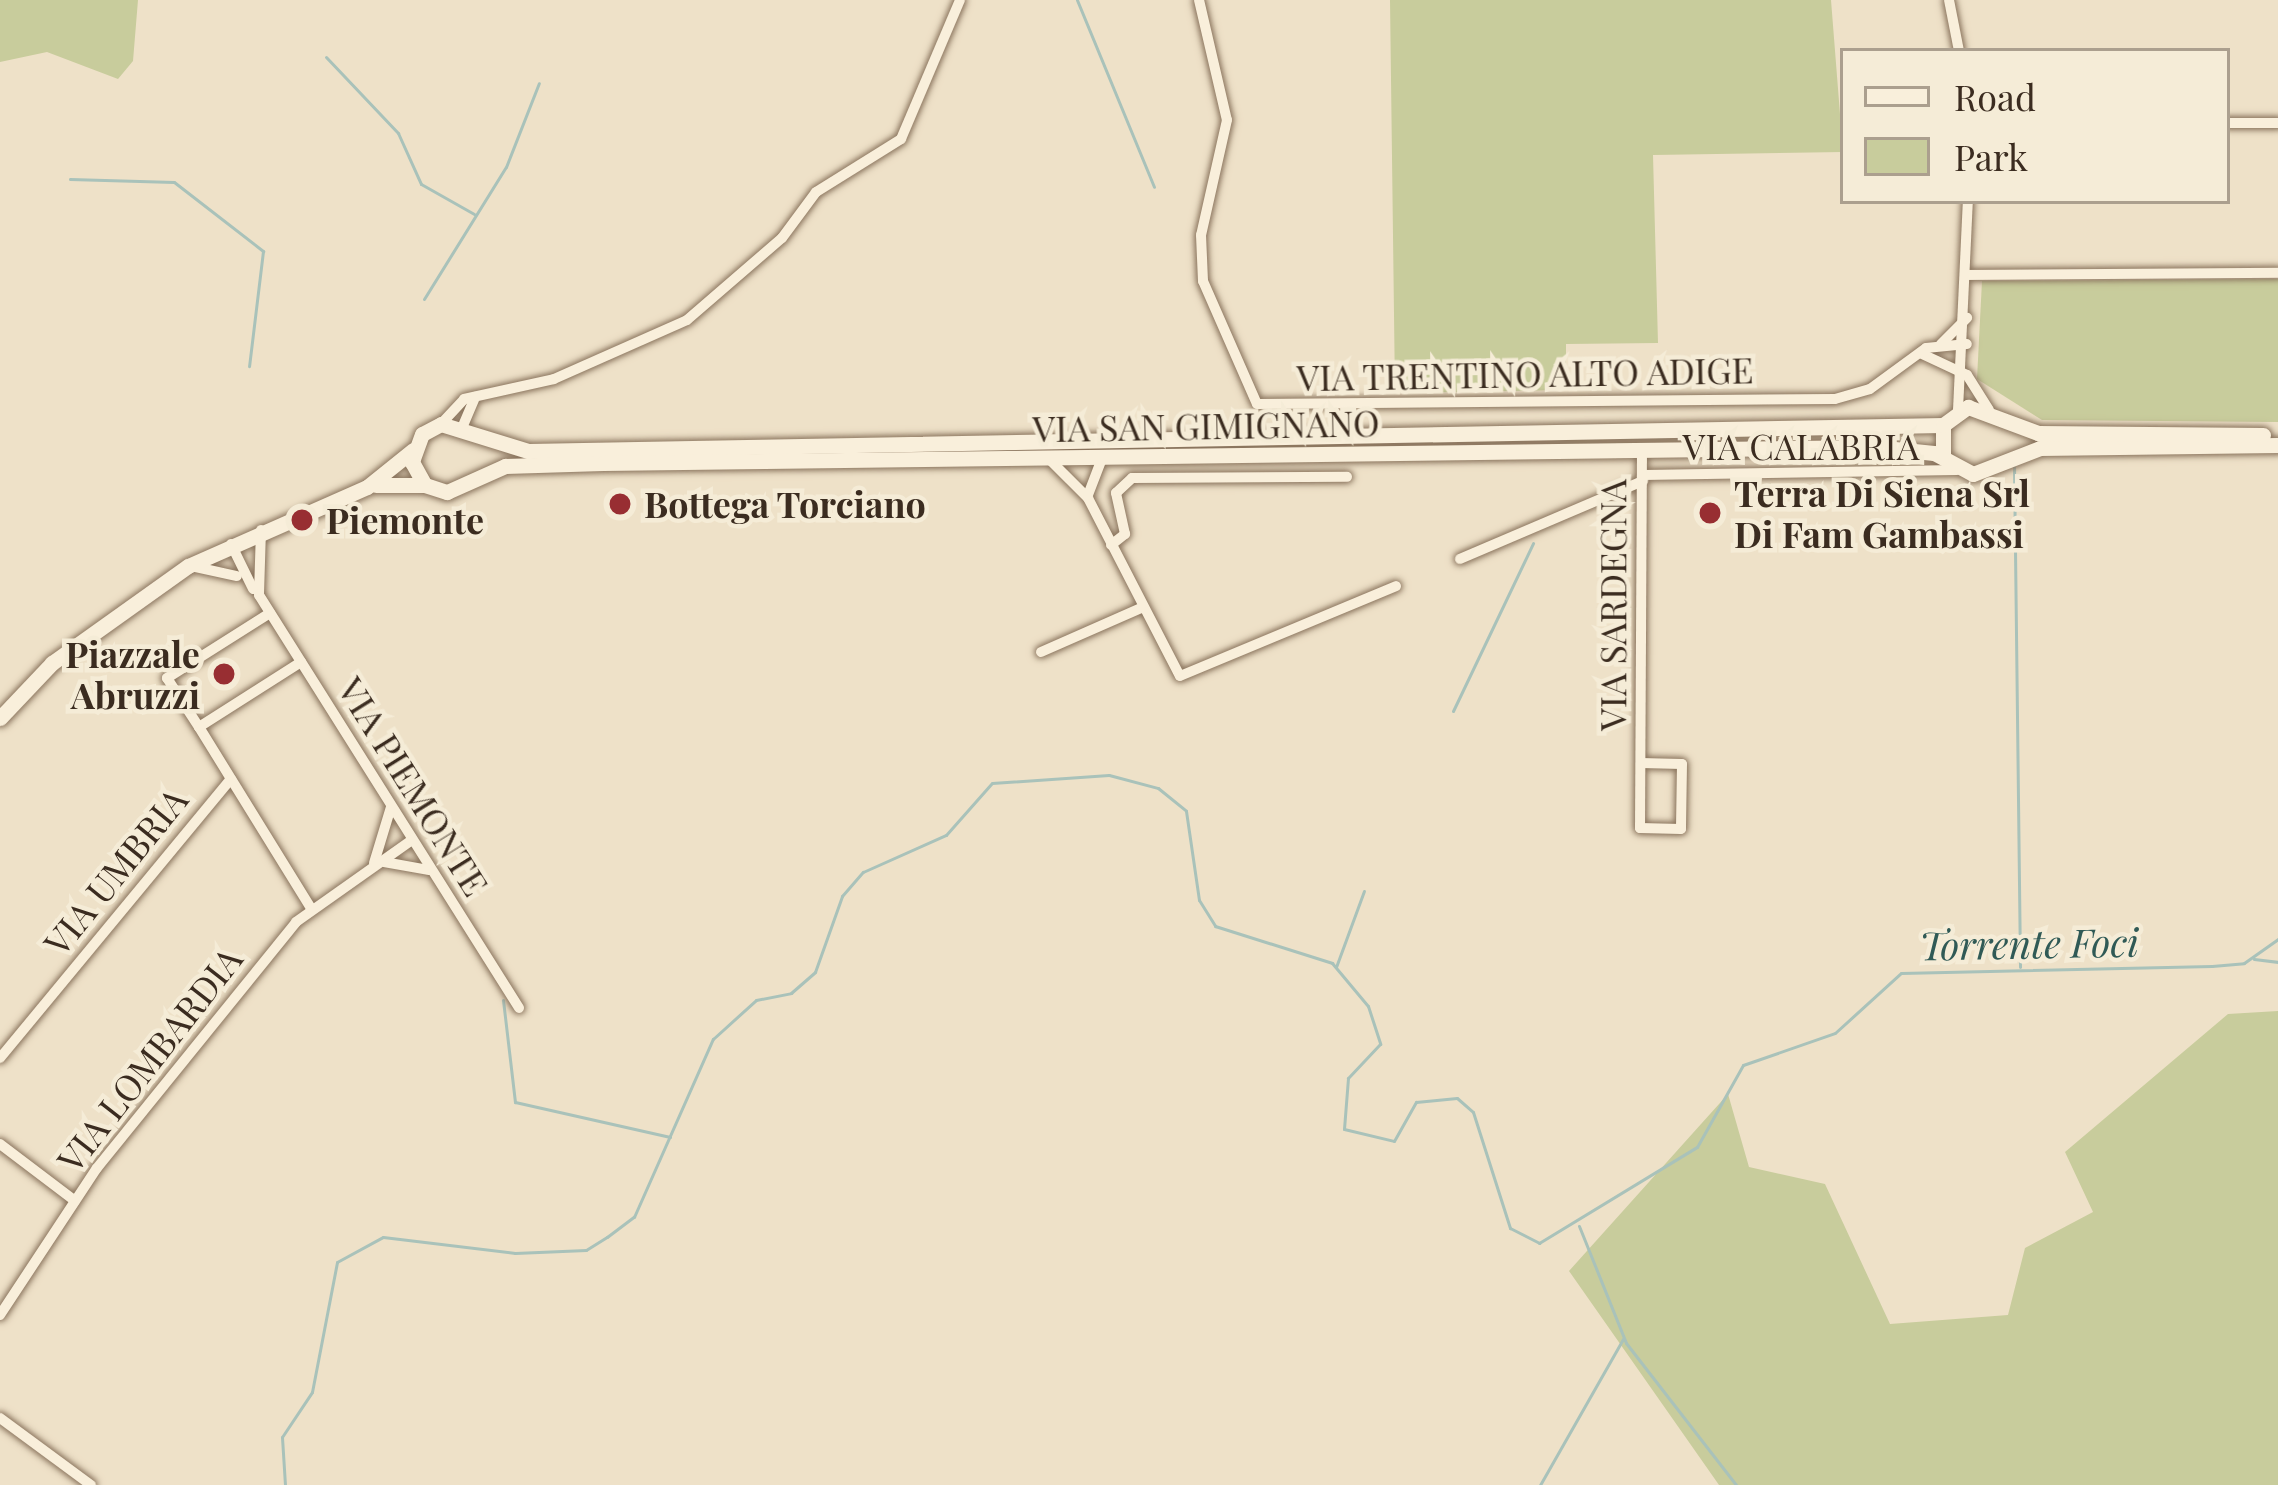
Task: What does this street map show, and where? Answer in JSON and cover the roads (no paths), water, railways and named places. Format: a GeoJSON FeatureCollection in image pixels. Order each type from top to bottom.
{"type":"FeatureCollection","features":[{"type":"Feature","properties":{"kind":"main road"},"geometry":{"type":"LineString","coordinates":[[2278,435],[2038,433],[1995,416],[1958,410],[1943,425],[1943,456],[1957,470],[1981,473],[2001,460],[2040,448],[2278,445]]}},
{"type":"Feature","properties":{"kind":"main road"},"geometry":{"type":"LineString","coordinates":[[1995,416],[2001,460]]}},
{"type":"Feature","properties":{"kind":"main road"},"geometry":{"type":"LineString","coordinates":[[0,718],[52,663],[188,566],[232,541],[367,488],[424,485],[447,492],[472,480],[467,433],[441,424],[367,488]]}},
{"type":"Feature","properties":{"kind":"main road","name":"VIA SAN GIMIGNANO"},"geometry":{"type":"LineString","coordinates":[[467,433],[547,451],[1943,425]]}},
{"type":"Feature","properties":{"kind":"main road","name":"VIA SAN GIMIGNANO"},"geometry":{"type":"LineString","coordinates":[[472,480],[505,466],[1103,456],[1642,448],[1943,456]]}},
{"type":"Feature","properties":{"kind":"main road"},"geometry":{"type":"LineString","coordinates":[[413,450],[424,485]]}},
{"type":"Feature","properties":{"kind":"street"},"geometry":{"type":"LineString","coordinates":[[441,424],[475,397],[551,380],[687,320],[782,238],[816,192],[901,139],[959,0]]}},
{"type":"Feature","properties":{"kind":"street","name":"VIA TRENTINO ALTO ADIGE"},"geometry":{"type":"LineString","coordinates":[[1199,0],[1227,112],[1203,281],[1257,404],[1828,400],[1866,392],[1917,353],[1967,348]]}},
{"type":"Feature","properties":{"kind":"street"},"geometry":{"type":"LineString","coordinates":[[1949,0],[1958,48]]}},
{"type":"Feature","properties":{"kind":"street"},"geometry":{"type":"LineString","coordinates":[[2230,123],[2278,123]]}},
{"type":"Feature","properties":{"kind":"street"},"geometry":{"type":"LineString","coordinates":[[1958,410],[1967,375],[1968,204]]}},
{"type":"Feature","properties":{"kind":"street"},"geometry":{"type":"LineString","coordinates":[[1967,275],[2278,272]]}},
{"type":"Feature","properties":{"kind":"street"},"geometry":{"type":"LineString","coordinates":[[1942,351],[1967,318]]}},
{"type":"Feature","properties":{"kind":"street","name":"VIA TRENTINO ALTO ADIGE"},"geometry":{"type":"LineString","coordinates":[[1942,351],[1967,375]]}},
{"type":"Feature","properties":{"kind":"street"},"geometry":{"type":"LineString","coordinates":[[1967,375],[1995,416]]}},
{"type":"Feature","properties":{"kind":"street"},"geometry":{"type":"LineString","coordinates":[[467,433],[475,397]]}},
{"type":"Feature","properties":{"kind":"street","name":"VIA SARDEGNA"},"geometry":{"type":"LineString","coordinates":[[1641,763],[1682,764],[1681,829],[1640,828],[1642,448]]}},
{"type":"Feature","properties":{"kind":"street"},"geometry":{"type":"LineString","coordinates":[[1088,498],[1103,456]]}},
{"type":"Feature","properties":{"kind":"street"},"geometry":{"type":"LineString","coordinates":[[1047,457],[1088,498],[1141,608],[1185,677],[1396,586]]}},
{"type":"Feature","properties":{"kind":"street","name":"VIA CALABRIA"},"geometry":{"type":"LineString","coordinates":[[1460,559],[1643,478],[1957,470]]}},
{"type":"Feature","properties":{"kind":"street"},"geometry":{"type":"LineString","coordinates":[[1111,545],[1125,534],[1116,494],[1132,478],[1346,477]]}},
{"type":"Feature","properties":{"kind":"street"},"geometry":{"type":"LineString","coordinates":[[259,595],[262,528]]}},
{"type":"Feature","properties":{"kind":"street"},"geometry":{"type":"LineString","coordinates":[[188,566],[239,576],[232,541]]}},
{"type":"Feature","properties":{"kind":"street","name":"VIA PIEMONTE"},"geometry":{"type":"LineString","coordinates":[[239,576],[259,595],[519,1008]]}},
{"type":"Feature","properties":{"kind":"street"},"geometry":{"type":"LineString","coordinates":[[1041,652],[1141,608]]}},
{"type":"Feature","properties":{"kind":"street"},"geometry":{"type":"LineString","coordinates":[[270,613],[167,678],[199,727],[301,662]]}},
{"type":"Feature","properties":{"kind":"street","name":"VIA UMBRIA"},"geometry":{"type":"LineString","coordinates":[[199,727],[311,908]]}},
{"type":"Feature","properties":{"kind":"street","name":"VIA UMBRIA"},"geometry":{"type":"LineString","coordinates":[[0,1058],[231,778]]}},
{"type":"Feature","properties":{"kind":"street"},"geometry":{"type":"LineString","coordinates":[[391,806],[372,866],[432,872]]}},
{"type":"Feature","properties":{"kind":"street","name":"VIA LOMBARDIA"},"geometry":{"type":"LineString","coordinates":[[0,1315],[75,1201],[311,908],[412,840]]}},
{"type":"Feature","properties":{"kind":"street"},"geometry":{"type":"LineString","coordinates":[[0,1144],[75,1201]]}},
{"type":"Feature","properties":{"kind":"street"},"geometry":{"type":"LineString","coordinates":[[0,1418],[91,1485]]}},
{"type":"Feature","properties":{"kind":"waterway"},"geometry":{"type":"LineString","coordinates":[[1077,0],[1154,187]]}},
{"type":"Feature","properties":{"kind":"waterway"},"geometry":{"type":"LineString","coordinates":[[326,57],[398,133],[421,184],[474,214]]}},
{"type":"Feature","properties":{"kind":"waterway"},"geometry":{"type":"LineString","coordinates":[[424,299],[506,167],[539,83]]}},
{"type":"Feature","properties":{"kind":"waterway"},"geometry":{"type":"LineString","coordinates":[[70,179],[174,182],[263,251],[249,366]]}},
{"type":"Feature","properties":{"kind":"waterway"},"geometry":{"type":"LineString","coordinates":[[2014,467],[2020,967]]}},
{"type":"Feature","properties":{"kind":"waterway"},"geometry":{"type":"LineString","coordinates":[[1453,711],[1533,543]]}},
{"type":"Feature","properties":{"kind":"waterway","name":"Torrente Foci"},"geometry":{"type":"LineString","coordinates":[[285,1485],[282,1437],[312,1392],[337,1262],[383,1237],[515,1253],[586,1250],[607,1237],[634,1217],[713,1039],[756,1000],[791,993],[815,972],[842,896],[863,872],[946,835],[992,783],[1109,775],[1158,788],[1186,811],[1199,900],[1215,926],[1332,963],[1368,1006],[1380,1044],[1348,1078],[1344,1129],[1394,1141],[1416,1102],[1457,1098],[1473,1112],[1510,1228],[1539,1243],[1697,1147],[1743,1065],[1835,1033],[1901,973],[2212,966],[2244,963],[2278,939]]}},
{"type":"Feature","properties":{"kind":"waterway"},"geometry":{"type":"LineString","coordinates":[[1336,967],[1364,891]]}},
{"type":"Feature","properties":{"kind":"waterway"},"geometry":{"type":"LineString","coordinates":[[2254,959],[2278,962]]}},
{"type":"Feature","properties":{"kind":"waterway"},"geometry":{"type":"LineString","coordinates":[[503,1000],[515,1102],[670,1137]]}},
{"type":"Feature","properties":{"kind":"waterway"},"geometry":{"type":"LineString","coordinates":[[1579,1226],[1626,1343],[1736,1485]]}},
{"type":"Feature","properties":{"kind":"waterway"},"geometry":{"type":"LineString","coordinates":[[1540,1485],[1623,1339]]}},
{"type":"Feature","properties":{"kind":"place","name":"Bottega Torciano"},"geometry":{"type":"Point","coordinates":[620,504]}},
{"type":"Feature","properties":{"kind":"place","name":"Terra Di Siena Srl Di Fam Gambassi"},"geometry":{"type":"Point","coordinates":[1710,513]}},
{"type":"Feature","properties":{"kind":"place","name":"Piemonte"},"geometry":{"type":"Point","coordinates":[302,520]}},
{"type":"Feature","properties":{"kind":"place","name":"Piazzale Abruzzi"},"geometry":{"type":"Point","coordinates":[224,674]}}]}
